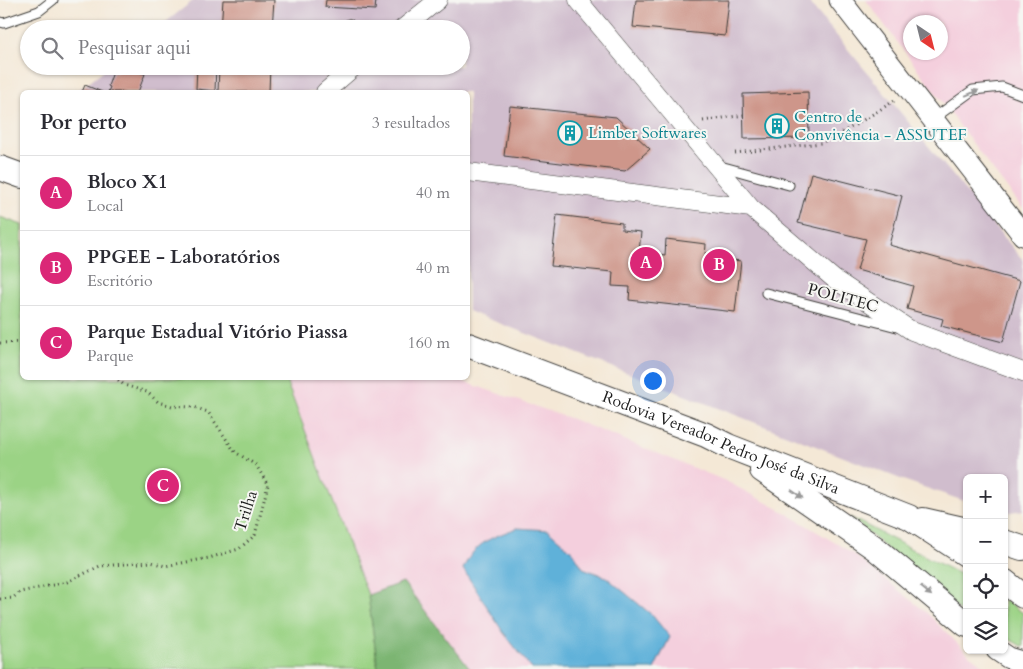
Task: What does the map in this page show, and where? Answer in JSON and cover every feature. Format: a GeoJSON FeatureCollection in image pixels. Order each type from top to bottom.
{"type":"FeatureCollection","features":[{"type":"Feature","properties":{"kind":"main road"},"geometry":{"type":"LineString","coordinates":[[0,168],[20,175]]}},
{"type":"Feature","properties":{"kind":"main road","name":"Rodovia Vereador Pedro José da Silva"},"geometry":{"type":"LineString","coordinates":[[470,346],[706,435],[728,446],[909,517],[963,552]]}},
{"type":"Feature","properties":{"kind":"main road"},"geometry":{"type":"LineString","coordinates":[[728,446],[875,548],[963,622]]}},
{"type":"Feature","properties":{"kind":"main road"},"geometry":{"type":"LineString","coordinates":[[909,517],[963,529]]}},
{"type":"Feature","properties":{"kind":"main road"},"geometry":{"type":"LineString","coordinates":[[1008,584],[1023,596]]}},
{"type":"Feature","properties":{"kind":"street"},"geometry":{"type":"LineString","coordinates":[[413,20],[438,0]]}},
{"type":"Feature","properties":{"kind":"street"},"geometry":{"type":"LineString","coordinates":[[578,0],[751,208],[834,279],[912,331],[1023,372]]}},
{"type":"Feature","properties":{"kind":"street"},"geometry":{"type":"LineString","coordinates":[[840,0],[909,92],[1023,234]]}},
{"type":"Feature","properties":{"kind":"street"},"geometry":{"type":"LineString","coordinates":[[470,172],[751,208]]}},
{"type":"Feature","properties":{"kind":"street"},"geometry":{"type":"LineString","coordinates":[[1004,654],[1009,658],[1023,662]]}},
{"type":"Feature","properties":{"kind":"lane"},"geometry":{"type":"LineString","coordinates":[[0,22],[4,23],[39,12],[53,0]]}},
{"type":"Feature","properties":{"kind":"lane"},"geometry":{"type":"LineString","coordinates":[[932,120],[973,90],[1002,86],[1023,95]]}},
{"type":"Feature","properties":{"kind":"lane"},"geometry":{"type":"LineString","coordinates":[[715,164],[789,185]]}},
{"type":"Feature","properties":{"kind":"lane","name":"POLITEC"},"geometry":{"type":"LineString","coordinates":[[766,293],[912,331]]}},
{"type":"Feature","properties":{"kind":"path"},"geometry":{"type":"LineString","coordinates":[[715,164],[727,154],[821,143],[852,127],[909,92]]}},
{"type":"Feature","properties":{"kind":"path"},"geometry":{"type":"LineString","coordinates":[[682,124],[744,115]]}},
{"type":"Feature","properties":{"kind":"path"},"geometry":{"type":"LineString","coordinates":[[0,343],[20,342]]}},
{"type":"Feature","properties":{"kind":"path","name":"Trilha"},"geometry":{"type":"LineString","coordinates":[[0,599],[13,598],[20,592],[67,582],[100,566],[151,562],[166,566],[209,558],[239,549],[255,535],[268,485],[256,465],[235,452],[208,412],[194,407],[172,406],[158,402],[147,392],[124,385],[118,380]]}},
{"type":"Feature","properties":{"kind":"shaded area"},"geometry":{"type":"Polygon","coordinates":[[[194,0],[807,0],[1023,260],[1023,510],[1008,512],[1008,474],[963,474],[963,501],[903,480],[470,312],[470,90],[79,90],[98,75],[470,75],[470,20],[168,20],[194,0]]]}},
{"type":"Feature","properties":{"kind":"shaded area"},"geometry":{"type":"Polygon","coordinates":[[[866,0],[1023,0],[1023,209],[911,60],[948,60],[948,15],[903,15],[903,50],[866,0]]]}},
{"type":"Feature","properties":{"kind":"shaded area"},"geometry":{"type":"Polygon","coordinates":[[[286,380],[459,380],[572,419],[726,481],[786,513],[852,553],[926,612],[963,649],[963,654],[968,654],[988,669],[470,669],[403,582],[368,595],[286,380]]]}},
{"type":"Feature","properties":{"kind":"green space"},"geometry":{"type":"Polygon","coordinates":[[[0,217],[20,224],[20,380],[286,380],[368,595],[378,669],[0,669],[0,217]]]}},
{"type":"Feature","properties":{"kind":"green space"},"geometry":{"type":"Polygon","coordinates":[[[850,517],[963,576],[962,613],[850,517]]]}},
{"type":"Feature","properties":{"kind":"green space"},"geometry":{"type":"Polygon","coordinates":[[[403,582],[470,669],[378,669],[368,595],[403,582]]]}},
{"type":"Feature","properties":{"kind":"green space"},"geometry":{"type":"Polygon","coordinates":[[[1008,602],[1023,613],[1023,647],[1008,638],[1008,602]]]}},
{"type":"Feature","properties":{"kind":"water"},"geometry":{"type":"Polygon","coordinates":[[[517,528],[548,530],[573,552],[583,568],[606,577],[652,615],[670,637],[654,669],[532,669],[503,632],[463,569],[473,553],[485,542],[517,528]]]}},
{"type":"Feature","properties":{"kind":"building"},"geometry":{"type":"Polygon","coordinates":[[[223,0],[274,0],[273,20],[222,20],[223,0]]]}},
{"type":"Feature","properties":{"kind":"building"},"geometry":{"type":"Polygon","coordinates":[[[326,0],[376,0],[375,10],[325,7],[326,0]]]}},
{"type":"Feature","properties":{"kind":"building"},"geometry":{"type":"Polygon","coordinates":[[[636,0],[729,0],[725,36],[633,27],[636,0]]]}},
{"type":"Feature","properties":{"kind":"building"},"geometry":{"type":"Polygon","coordinates":[[[112,75],[145,75],[139,90],[109,90],[110,87],[108,86],[112,75]]]}},
{"type":"Feature","properties":{"kind":"building"},"geometry":{"type":"Polygon","coordinates":[[[197,75],[216,75],[215,90],[196,89],[197,75]]]}},
{"type":"Feature","properties":{"kind":"building"},"geometry":{"type":"Polygon","coordinates":[[[219,75],[270,75],[269,90],[218,90],[219,75]]]}},
{"type":"Feature","properties":{"kind":"building"},"geometry":{"type":"Polygon","coordinates":[[[85,85],[97,90],[83,90],[85,85]]]}},
{"type":"Feature","properties":{"kind":"building","name":"Centro de Convivência - ASSUTEF"},"geometry":{"type":"Polygon","coordinates":[[[808,92],[809,138],[744,139],[743,94],[808,92]]]}},
{"type":"Feature","properties":{"kind":"building","name":"Limber Softwares"},"geometry":{"type":"Polygon","coordinates":[[[510,106],[616,117],[650,149],[625,171],[504,156],[510,106]]]}},
{"type":"Feature","properties":{"kind":"building"},"geometry":{"type":"Polygon","coordinates":[[[811,173],[902,196],[889,245],[1020,281],[1003,342],[941,326],[943,319],[907,309],[913,286],[857,270],[866,239],[798,223],[811,173]]]}},
{"type":"Feature","properties":{"kind":"building"},"geometry":{"type":"Polygon","coordinates":[[[557,215],[622,223],[622,230],[641,232],[639,252],[665,255],[666,239],[706,244],[705,257],[741,261],[735,312],[629,300],[630,287],[612,286],[613,272],[551,266],[557,215]]]}},
{"type":"Feature","properties":{"kind":"place","name":"Centro de Convivência - ASSUTEF"},"geometry":{"type":"Point","coordinates":[777,126]}},
{"type":"Feature","properties":{"kind":"place","name":"Limber Softwares"},"geometry":{"type":"Point","coordinates":[570,133]}},
{"type":"Feature","properties":{"kind":"place","name":"Bloco X1"},"geometry":{"type":"Point","coordinates":[646,263]}},
{"type":"Feature","properties":{"kind":"place","name":"PPGEE - Laboratórios"},"geometry":{"type":"Point","coordinates":[719,265]}},
{"type":"Feature","properties":{"kind":"place","name":"Parque Estadual Vitório Piassa"},"geometry":{"type":"Point","coordinates":[163,486]}}]}
